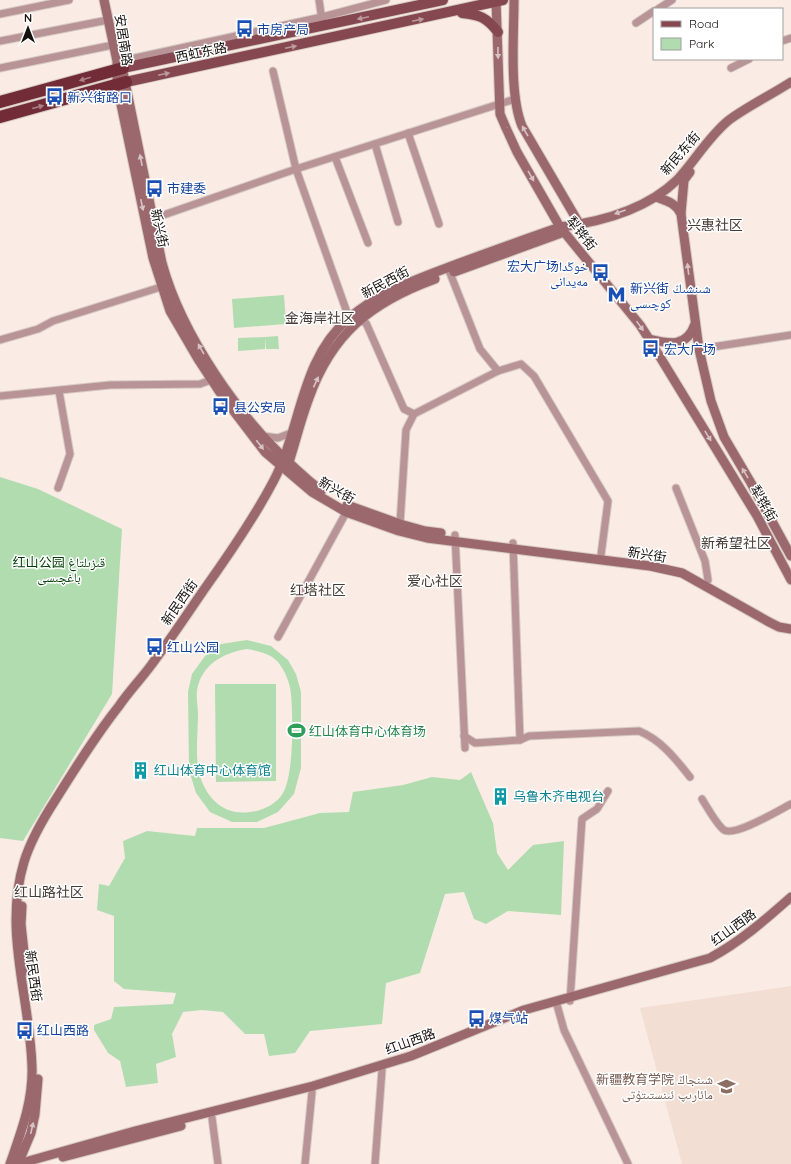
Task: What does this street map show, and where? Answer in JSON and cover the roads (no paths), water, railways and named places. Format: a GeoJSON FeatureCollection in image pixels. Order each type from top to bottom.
{"type":"FeatureCollection","features":[{"type":"Feature","properties":{"kind":"highway","name":"西虹东路"},"geometry":{"type":"LineString","coordinates":[[0,102],[123,68]]}},
{"type":"Feature","properties":{"kind":"highway","name":"西虹东路"},"geometry":{"type":"LineString","coordinates":[[0,117],[121,84]]}},
{"type":"Feature","properties":{"kind":"main road","name":"安居南路"},"geometry":{"type":"LineString","coordinates":[[104,0],[113,45],[123,68]]}},
{"type":"Feature","properties":{"kind":"main road","name":"安居南路"},"geometry":{"type":"LineString","coordinates":[[109,0],[123,68],[121,84]]}},
{"type":"Feature","properties":{"kind":"main road","name":"西虹东路"},"geometry":{"type":"LineString","coordinates":[[123,68],[323,22],[443,0]]}},
{"type":"Feature","properties":{"kind":"main road","name":"犁铧街"},"geometry":{"type":"LineString","coordinates":[[514,0],[515,99],[518,114],[522,126],[580,225]]}},
{"type":"Feature","properties":{"kind":"main road","name":"西虹东路"},"geometry":{"type":"LineString","coordinates":[[121,84],[498,1]]}},
{"type":"Feature","properties":{"kind":"main road","name":"犁铧街"},"geometry":{"type":"LineString","coordinates":[[498,1],[500,114],[517,152],[562,229],[640,325],[649,339],[758,516],[791,580]]}},
{"type":"Feature","properties":{"kind":"main road"},"geometry":{"type":"LineString","coordinates":[[452,12],[476,15],[487,19],[498,32]]}},
{"type":"Feature","properties":{"kind":"main road","name":"新民东街"},"geometry":{"type":"LineString","coordinates":[[580,225],[641,204],[656,197],[677,180],[714,135],[729,121],[791,82]]}},
{"type":"Feature","properties":{"kind":"main road","name":"新兴街"},"geometry":{"type":"LineString","coordinates":[[121,84],[168,285],[179,312],[219,378],[284,464]]}},
{"type":"Feature","properties":{"kind":"main road","name":"新兴街"},"geometry":{"type":"LineString","coordinates":[[121,84],[153,258],[161,287],[170,311],[211,380],[265,452],[348,509],[399,531],[427,538],[455,538]]}},
{"type":"Feature","properties":{"kind":"main road","name":"新民东街"},"geometry":{"type":"LineString","coordinates":[[681,214],[684,180],[712,145],[731,126],[747,114],[791,86]]}},
{"type":"Feature","properties":{"kind":"main road"},"geometry":{"type":"LineString","coordinates":[[656,197],[677,206],[681,214]]}},
{"type":"Feature","properties":{"kind":"main road","name":"犁铧街"},"geometry":{"type":"LineString","coordinates":[[681,214],[699,349],[711,401],[724,437],[791,556]]}},
{"type":"Feature","properties":{"kind":"main road","name":"新民西街"},"geometry":{"type":"LineString","coordinates":[[10,1164],[29,1110],[31,1089],[32,1066],[17,952],[15,918],[21,873],[31,843],[43,820],[80,759],[119,705],[151,666],[234,547],[284,464],[302,394],[321,354],[336,331],[390,292],[562,229],[580,225]]}},
{"type":"Feature","properties":{"kind":"main road","name":"新民西街"},"geometry":{"type":"LineString","coordinates":[[18,1164],[31,1133],[38,1093],[38,1071],[21,924],[23,893],[34,849],[45,827],[77,775],[116,717],[156,668],[252,530],[284,464],[316,381],[337,344],[354,319]]}},
{"type":"Feature","properties":{"kind":"main road"},"geometry":{"type":"LineString","coordinates":[[649,339],[662,343],[679,342],[687,339],[692,333],[695,323]]}},
{"type":"Feature","properties":{"kind":"main road","name":"新兴街"},"geometry":{"type":"LineString","coordinates":[[348,509],[455,538],[651,561],[683,568],[708,580],[772,617],[791,622]]}},
{"type":"Feature","properties":{"kind":"main road","name":"新兴街"},"geometry":{"type":"LineString","coordinates":[[513,545],[650,566],[682,573],[769,622],[779,627],[791,629]]}},
{"type":"Feature","properties":{"kind":"main road","name":"红山西路"},"geometry":{"type":"LineString","coordinates":[[39,1164],[312,1092],[412,1061],[525,1014],[710,958],[726,949],[754,929],[791,897]]}},
{"type":"Feature","properties":{"kind":"main road","name":"红山西路"},"geometry":{"type":"LineString","coordinates":[[18,1164],[135,1131],[313,1086],[411,1056],[524,1010],[570,1000],[712,961],[741,945],[791,905]]}},
{"type":"Feature","properties":{"kind":"street"},"geometry":{"type":"LineString","coordinates":[[0,14],[69,0]]}},
{"type":"Feature","properties":{"kind":"street"},"geometry":{"type":"LineString","coordinates":[[318,0],[323,22],[386,0]]}},
{"type":"Feature","properties":{"kind":"street"},"geometry":{"type":"LineString","coordinates":[[663,2],[672,0]]}},
{"type":"Feature","properties":{"kind":"street"},"geometry":{"type":"LineString","coordinates":[[636,23],[653,12]]}},
{"type":"Feature","properties":{"kind":"street"},"geometry":{"type":"LineString","coordinates":[[0,41],[108,20]]}},
{"type":"Feature","properties":{"kind":"street"},"geometry":{"type":"LineString","coordinates":[[0,68],[113,45]]}},
{"type":"Feature","properties":{"kind":"street"},"geometry":{"type":"LineString","coordinates":[[732,68],[746,60]]}},
{"type":"Feature","properties":{"kind":"street"},"geometry":{"type":"LineString","coordinates":[[273,71],[296,169],[354,319],[366,323],[404,409],[414,414]]}},
{"type":"Feature","properties":{"kind":"street"},"geometry":{"type":"LineString","coordinates":[[152,219],[296,169],[515,99]]}},
{"type":"Feature","properties":{"kind":"street"},"geometry":{"type":"LineString","coordinates":[[408,133],[439,224]]}},
{"type":"Feature","properties":{"kind":"street"},"geometry":{"type":"LineString","coordinates":[[375,144],[398,222]]}},
{"type":"Feature","properties":{"kind":"street"},"geometry":{"type":"LineString","coordinates":[[335,157],[368,243]]}},
{"type":"Feature","properties":{"kind":"street"},"geometry":{"type":"LineString","coordinates":[[449,270],[480,349],[498,371]]}},
{"type":"Feature","properties":{"kind":"street"},"geometry":{"type":"LineString","coordinates":[[0,340],[38,329],[62,318],[161,287]]}},
{"type":"Feature","properties":{"kind":"street"},"geometry":{"type":"LineString","coordinates":[[699,349],[791,335]]}},
{"type":"Feature","properties":{"kind":"street"},"geometry":{"type":"LineString","coordinates":[[400,524],[406,430],[414,414],[498,371],[521,364],[534,376],[608,501],[601,555]]}},
{"type":"Feature","properties":{"kind":"street"},"geometry":{"type":"LineString","coordinates":[[0,396],[110,385],[200,384],[211,380]]}},
{"type":"Feature","properties":{"kind":"street"},"geometry":{"type":"LineString","coordinates":[[58,488],[70,454],[59,390]]}},
{"type":"Feature","properties":{"kind":"street"},"geometry":{"type":"LineString","coordinates":[[263,436],[278,438],[291,433]]}},
{"type":"Feature","properties":{"kind":"street"},"geometry":{"type":"LineString","coordinates":[[676,488],[705,561],[708,580]]}},
{"type":"Feature","properties":{"kind":"street"},"geometry":{"type":"LineString","coordinates":[[278,637],[348,509]]}},
{"type":"Feature","properties":{"kind":"street"},"geometry":{"type":"LineString","coordinates":[[455,538],[465,748]]}},
{"type":"Feature","properties":{"kind":"street"},"geometry":{"type":"LineString","coordinates":[[513,545],[520,740]]}},
{"type":"Feature","properties":{"kind":"street"},"geometry":{"type":"LineString","coordinates":[[464,736],[475,743],[520,740],[529,736],[639,731],[650,736],[673,756],[690,776]]}},
{"type":"Feature","properties":{"kind":"street"},"geometry":{"type":"LineString","coordinates":[[570,1000],[582,819],[597,809],[608,791]]}},
{"type":"Feature","properties":{"kind":"street"},"geometry":{"type":"LineString","coordinates":[[702,800],[723,829],[732,832],[765,818],[791,804]]}},
{"type":"Feature","properties":{"kind":"street"},"geometry":{"type":"LineString","coordinates":[[557,1005],[564,1030],[628,1164]]}},
{"type":"Feature","properties":{"kind":"street"},"geometry":{"type":"LineString","coordinates":[[375,1164],[382,1070]]}},
{"type":"Feature","properties":{"kind":"street"},"geometry":{"type":"LineString","coordinates":[[305,1164],[312,1092]]}},
{"type":"Feature","properties":{"kind":"street"},"geometry":{"type":"LineString","coordinates":[[212,1118],[218,1164]]}},
{"type":"Feature","properties":{"kind":"place","name":"市房产局"},"geometry":{"type":"Point","coordinates":[244,29]}},
{"type":"Feature","properties":{"kind":"place","name":"新兴街路口"},"geometry":{"type":"Point","coordinates":[54,97]}},
{"type":"Feature","properties":{"kind":"place","name":"市建委"},"geometry":{"type":"Point","coordinates":[154,188]}},
{"type":"Feature","properties":{"kind":"place","name":"宏大广场خوڭدا مەيدانى"},"geometry":{"type":"Point","coordinates":[601,273]}},
{"type":"Feature","properties":{"kind":"place","name":"新兴街 شىنشىڭ كوچىسى"},"geometry":{"type":"Point","coordinates":[617,295]}},
{"type":"Feature","properties":{"kind":"place","name":"宏大广场"},"geometry":{"type":"Point","coordinates":[651,349]}},
{"type":"Feature","properties":{"kind":"place","name":"县公安局"},"geometry":{"type":"Point","coordinates":[221,407]}},
{"type":"Feature","properties":{"kind":"place","name":"红山公园"},"geometry":{"type":"Point","coordinates":[154,647]}},
{"type":"Feature","properties":{"kind":"place","name":"红山体育中心体育场"},"geometry":{"type":"Point","coordinates":[296,731]}},
{"type":"Feature","properties":{"kind":"place","name":"红山体育中心体育馆"},"geometry":{"type":"Point","coordinates":[141,770]}},
{"type":"Feature","properties":{"kind":"place","name":"乌鲁木齐电视台"},"geometry":{"type":"Point","coordinates":[500,796]}},
{"type":"Feature","properties":{"kind":"place","name":"煤气站"},"geometry":{"type":"Point","coordinates":[476,1018]}},
{"type":"Feature","properties":{"kind":"place","name":"红山西路"},"geometry":{"type":"Point","coordinates":[24,1030]}},
{"type":"Feature","properties":{"kind":"place","name":"新疆教育学院 شىنجاڭ مائارىپ ئىنستىتۇتى"},"geometry":{"type":"Point","coordinates":[726,1086]}},
{"type":"Feature","properties":{"kind":"district","name":"兴惠社区"},"geometry":{"type":"Point","coordinates":[715,225]}},
{"type":"Feature","properties":{"kind":"district","name":"金海岸社区"},"geometry":{"type":"Point","coordinates":[320,318]}},
{"type":"Feature","properties":{"kind":"district","name":"新希望社区"},"geometry":{"type":"Point","coordinates":[736,543]}},
{"type":"Feature","properties":{"kind":"district","name":"爱心社区"},"geometry":{"type":"Point","coordinates":[435,581]}},
{"type":"Feature","properties":{"kind":"district","name":"红塔社区"},"geometry":{"type":"Point","coordinates":[318,590]}},
{"type":"Feature","properties":{"kind":"district","name":"红山路社区"},"geometry":{"type":"Point","coordinates":[49,892]}},
{"type":"Feature","properties":{"kind":"park label","name":"红山公园 قىزىلتاغ باغچىسى"},"geometry":{"type":"Point","coordinates":[59,570]}}]}
